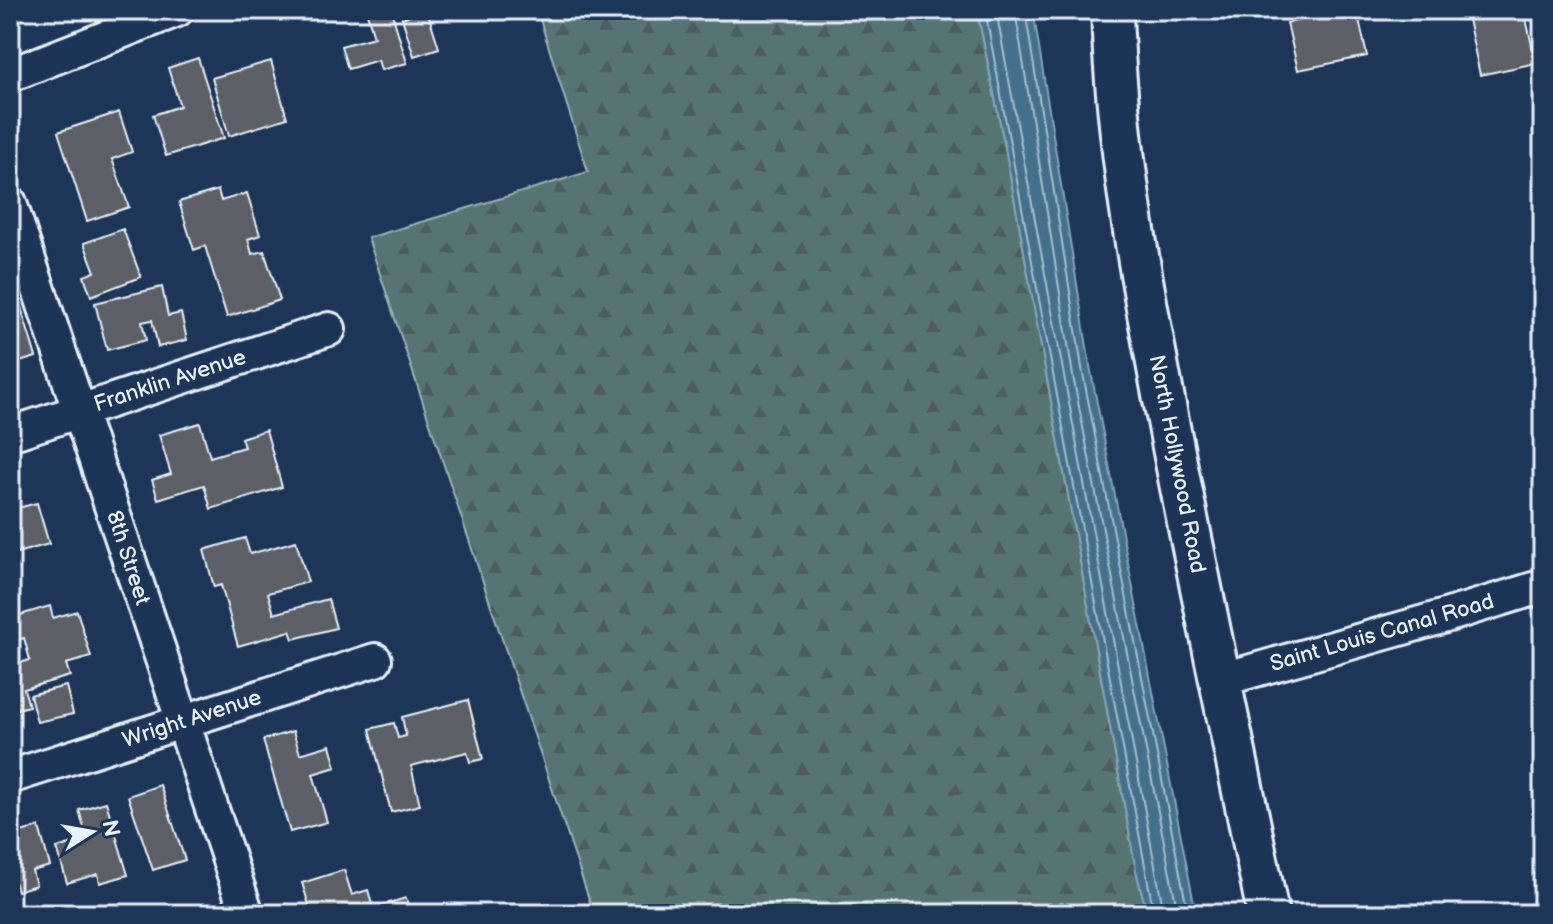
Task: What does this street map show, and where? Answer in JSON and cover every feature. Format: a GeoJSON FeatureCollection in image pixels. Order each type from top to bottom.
{"type":"FeatureCollection","features":[{"type":"Feature","properties":{"kind":"main road","name":"North Hollywood Road"},"geometry":{"type":"LineString","coordinates":[[1112,10],[1125,181],[1134,243],[1268,914]]}},
{"type":"Feature","properties":{"kind":"street"},"geometry":{"type":"LineString","coordinates":[[10,75],[177,10]]}},
{"type":"Feature","properties":{"kind":"street","name":"8th Street"},"geometry":{"type":"LineString","coordinates":[[10,203],[247,914]]}},
{"type":"Feature","properties":{"kind":"street","name":"Franklin Avenue"},"geometry":{"type":"LineString","coordinates":[[10,434],[329,329]]}},
{"type":"Feature","properties":{"kind":"street","name":"Saint Louis Canal Road"},"geometry":{"type":"LineString","coordinates":[[1220,680],[1543,586]]}},
{"type":"Feature","properties":{"kind":"street","name":"Wright Avenue"},"geometry":{"type":"LineString","coordinates":[[10,777],[375,660]]}},
{"type":"Feature","properties":{"kind":"green space"},"geometry":{"type":"Polygon","coordinates":[[[537,10],[977,10],[1005,147],[1136,870],[1147,914],[594,914],[368,238],[588,172],[537,10]]]}},
{"type":"Feature","properties":{"kind":"water"},"geometry":{"type":"Polygon","coordinates":[[[977,10],[1033,10],[1091,372],[1196,914],[1147,914],[1136,870],[1005,147],[977,10]]]}},
{"type":"Feature","properties":{"kind":"building"},"geometry":{"type":"Polygon","coordinates":[[[366,10],[391,10],[407,63],[381,70],[378,60],[348,69],[341,46],[374,37],[366,10]]]}},
{"type":"Feature","properties":{"kind":"building"},"geometry":{"type":"Polygon","coordinates":[[[427,10],[439,48],[414,56],[402,18],[427,10]]]}},
{"type":"Feature","properties":{"kind":"building"},"geometry":{"type":"Polygon","coordinates":[[[1315,10],[1357,10],[1367,56],[1298,70],[1287,23],[1316,17],[1315,10]]]}},
{"type":"Feature","properties":{"kind":"building"},"geometry":{"type":"Polygon","coordinates":[[[1466,10],[1524,10],[1536,63],[1480,75],[1466,10]]]}},
{"type":"Feature","properties":{"kind":"building"},"geometry":{"type":"Polygon","coordinates":[[[198,58],[224,138],[166,156],[153,115],[180,106],[168,68],[198,58]]]}},
{"type":"Feature","properties":{"kind":"building"},"geometry":{"type":"Polygon","coordinates":[[[271,61],[287,118],[229,136],[212,78],[271,61]]]}},
{"type":"Feature","properties":{"kind":"building"},"geometry":{"type":"Polygon","coordinates":[[[119,112],[132,152],[112,159],[129,207],[87,221],[58,132],[119,112]]]}},
{"type":"Feature","properties":{"kind":"building"},"geometry":{"type":"Polygon","coordinates":[[[218,190],[221,201],[247,193],[260,235],[248,239],[252,254],[264,251],[280,300],[227,317],[205,246],[194,250],[179,202],[218,190]]]}},
{"type":"Feature","properties":{"kind":"building"},"geometry":{"type":"Polygon","coordinates":[[[123,229],[141,277],[91,296],[84,276],[95,272],[84,243],[123,229]]]}},
{"type":"Feature","properties":{"kind":"building"},"geometry":{"type":"Polygon","coordinates":[[[10,271],[36,357],[10,365],[10,271]]]}},
{"type":"Feature","properties":{"kind":"building"},"geometry":{"type":"Polygon","coordinates":[[[162,287],[168,316],[181,313],[187,340],[158,347],[152,320],[142,322],[146,340],[107,350],[95,303],[162,287]]]}},
{"type":"Feature","properties":{"kind":"building"},"geometry":{"type":"Polygon","coordinates":[[[200,423],[210,457],[244,447],[241,438],[266,430],[282,487],[211,509],[204,485],[158,499],[152,480],[171,474],[159,435],[200,423]]]}},
{"type":"Feature","properties":{"kind":"building"},"geometry":{"type":"Polygon","coordinates":[[[37,503],[49,544],[13,554],[17,569],[10,571],[10,510],[37,503]]]}},
{"type":"Feature","properties":{"kind":"building"},"geometry":{"type":"Polygon","coordinates":[[[245,538],[250,554],[296,541],[308,582],[268,593],[274,614],[328,599],[336,628],[293,639],[290,631],[238,646],[221,585],[214,587],[204,550],[245,538]]]}},
{"type":"Feature","properties":{"kind":"building"},"geometry":{"type":"Polygon","coordinates":[[[50,606],[53,618],[77,611],[91,657],[66,664],[70,676],[24,689],[29,706],[10,711],[10,666],[30,660],[24,638],[10,642],[10,618],[50,606]]]}},
{"type":"Feature","properties":{"kind":"building"},"geometry":{"type":"Polygon","coordinates":[[[66,686],[73,714],[37,722],[30,695],[66,686]]]}},
{"type":"Feature","properties":{"kind":"building"},"geometry":{"type":"Polygon","coordinates":[[[468,700],[483,759],[470,762],[467,752],[411,766],[420,805],[391,812],[370,729],[394,723],[398,738],[406,736],[402,717],[468,700]]]}},
{"type":"Feature","properties":{"kind":"building"},"geometry":{"type":"Polygon","coordinates":[[[293,731],[300,754],[330,745],[336,767],[313,774],[327,822],[290,832],[263,740],[293,731]]]}},
{"type":"Feature","properties":{"kind":"building"},"geometry":{"type":"Polygon","coordinates":[[[160,785],[185,860],[153,870],[128,796],[160,785]]]}},
{"type":"Feature","properties":{"kind":"building"},"geometry":{"type":"Polygon","coordinates":[[[106,802],[128,875],[100,883],[98,874],[67,883],[57,848],[87,839],[79,810],[106,802]]]}},
{"type":"Feature","properties":{"kind":"building"},"geometry":{"type":"Polygon","coordinates":[[[39,827],[50,866],[32,871],[36,885],[17,891],[13,878],[10,879],[10,835],[39,827]]]}},
{"type":"Feature","properties":{"kind":"building"},"geometry":{"type":"Polygon","coordinates":[[[344,870],[352,895],[368,890],[373,908],[406,898],[411,914],[312,914],[302,883],[344,870]]]}}]}
